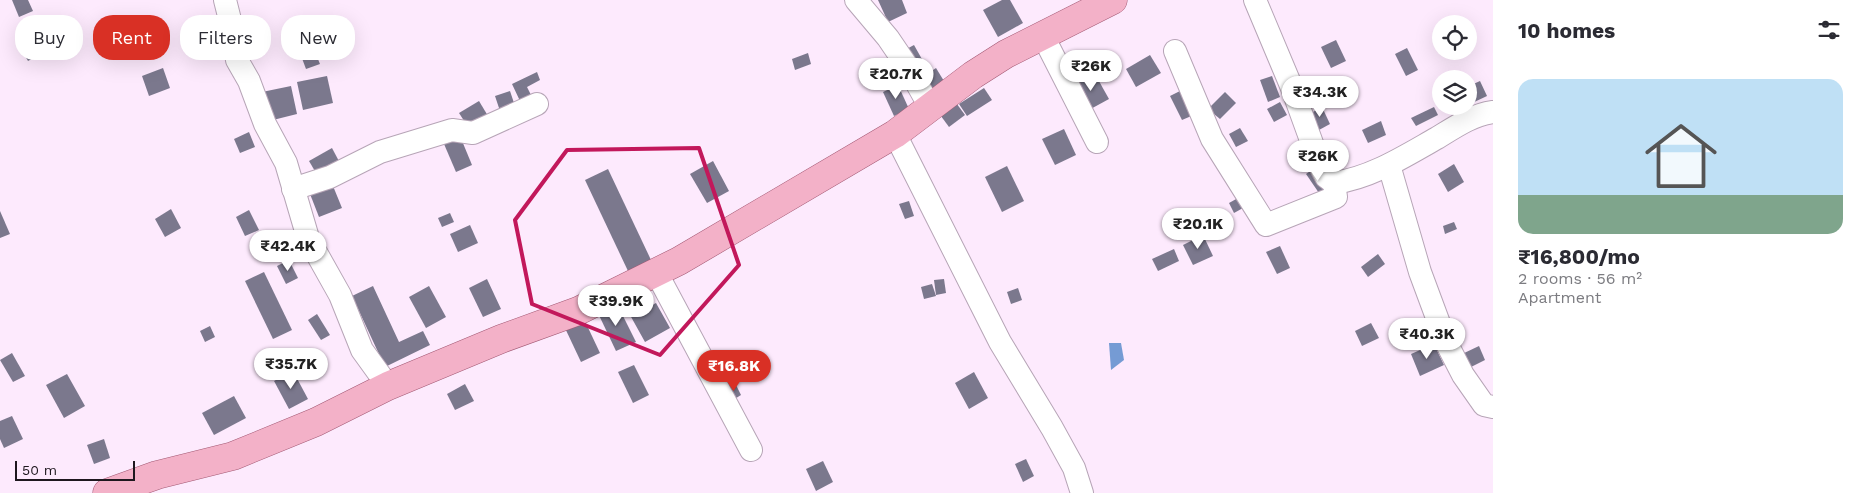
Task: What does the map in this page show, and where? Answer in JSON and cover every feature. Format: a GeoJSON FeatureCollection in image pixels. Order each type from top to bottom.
{"type":"FeatureCollection","features":[{"type":"Feature","properties":{"kind":"main road"},"geometry":{"type":"LineString","coordinates":[[125,490],[157,475],[233,456],[316,422],[388,386],[501,339],[578,311],[679,261],[894,134],[973,75],[1006,54],[1113,0]]}},
{"type":"Feature","properties":{"kind":"street"},"geometry":{"type":"LineString","coordinates":[[225,0],[232,24],[237,60],[249,81],[265,124],[286,163],[308,238],[340,295],[362,350],[388,386]]}},
{"type":"Feature","properties":{"kind":"street"},"geometry":{"type":"LineString","coordinates":[[856,0],[888,38],[907,66],[930,108]]}},
{"type":"Feature","properties":{"kind":"street"},"geometry":{"type":"LineString","coordinates":[[1256,0],[1292,88],[1321,168],[1326,177],[1334,183],[1342,182],[1389,165],[1466,121],[1493,112]]}},
{"type":"Feature","properties":{"kind":"street"},"geometry":{"type":"LineString","coordinates":[[1043,36],[1097,142]]}},
{"type":"Feature","properties":{"kind":"street"},"geometry":{"type":"LineString","coordinates":[[1175,51],[1212,139],[1266,224],[1336,197],[1334,183]]}},
{"type":"Feature","properties":{"kind":"street"},"geometry":{"type":"LineString","coordinates":[[293,189],[330,177],[380,152],[452,130],[473,134],[537,104]]}},
{"type":"Feature","properties":{"kind":"street"},"geometry":{"type":"LineString","coordinates":[[894,134],[1000,342],[1074,468],[1082,493]]}},
{"type":"Feature","properties":{"kind":"street"},"geometry":{"type":"LineString","coordinates":[[1389,165],[1420,272],[1446,342],[1463,375],[1484,405],[1493,407]]}},
{"type":"Feature","properties":{"kind":"street"},"geometry":{"type":"LineString","coordinates":[[656,272],[751,450]]}},
{"type":"Feature","properties":{"kind":"highlighted area"},"geometry":{"type":"Polygon","coordinates":[[[699,148],[739,265],[660,355],[532,304],[515,220],[567,150],[699,148]]]}},
{"type":"Feature","properties":{"kind":"water"},"geometry":{"type":"Polygon","coordinates":[[[1109,343],[1121,343],[1124,360],[1111,370],[1109,343]]]}},
{"type":"Feature","properties":{"kind":"building"},"geometry":{"type":"Polygon","coordinates":[[[12,0],[28,0],[33,11],[18,15],[12,0]]]}},
{"type":"Feature","properties":{"kind":"building"},"geometry":{"type":"Polygon","coordinates":[[[878,0],[902,0],[907,13],[888,22],[878,0]]]}},
{"type":"Feature","properties":{"kind":"building"},"geometry":{"type":"Polygon","coordinates":[[[1002,0],[1010,0],[1023,23],[998,37],[983,10],[1002,0]]]}},
{"type":"Feature","properties":{"kind":"building"},"geometry":{"type":"Polygon","coordinates":[[[1336,40],[1346,61],[1331,68],[1321,47],[1336,40]]]}},
{"type":"Feature","properties":{"kind":"building"},"geometry":{"type":"Polygon","coordinates":[[[914,45],[923,61],[910,68],[901,52],[914,45]]]}},
{"type":"Feature","properties":{"kind":"building"},"geometry":{"type":"Polygon","coordinates":[[[1407,48],[1418,70],[1406,76],[1395,54],[1407,48]]]}},
{"type":"Feature","properties":{"kind":"building"},"geometry":{"type":"Polygon","coordinates":[[[808,53],[811,64],[795,70],[792,59],[808,53]]]}},
{"type":"Feature","properties":{"kind":"building"},"geometry":{"type":"Polygon","coordinates":[[[1150,55],[1161,73],[1136,87],[1126,69],[1150,55]]]}},
{"type":"Feature","properties":{"kind":"building"},"geometry":{"type":"Polygon","coordinates":[[[303,60],[318,60],[320,64],[306,69],[303,60]]]}},
{"type":"Feature","properties":{"kind":"building"},"geometry":{"type":"Polygon","coordinates":[[[163,68],[170,88],[149,96],[142,76],[163,68]]]}},
{"type":"Feature","properties":{"kind":"building"},"geometry":{"type":"Polygon","coordinates":[[[936,68],[947,86],[933,94],[923,77],[936,68]]]}},
{"type":"Feature","properties":{"kind":"building"},"geometry":{"type":"Polygon","coordinates":[[[537,72],[540,80],[527,87],[531,95],[520,101],[512,84],[537,72]]]}},
{"type":"Feature","properties":{"kind":"building"},"geometry":{"type":"Polygon","coordinates":[[[1095,74],[1109,99],[1087,111],[1073,86],[1095,74]]]}},
{"type":"Feature","properties":{"kind":"building"},"geometry":{"type":"Polygon","coordinates":[[[327,76],[333,103],[303,110],[297,82],[327,76]]]}},
{"type":"Feature","properties":{"kind":"building"},"geometry":{"type":"Polygon","coordinates":[[[1272,76],[1280,97],[1268,102],[1260,80],[1272,76]]]}},
{"type":"Feature","properties":{"kind":"building"},"geometry":{"type":"Polygon","coordinates":[[[1480,81],[1487,96],[1477,101],[1477,82],[1480,81]]]}},
{"type":"Feature","properties":{"kind":"building"},"geometry":{"type":"Polygon","coordinates":[[[898,85],[909,109],[894,116],[883,92],[898,85]]]}},
{"type":"Feature","properties":{"kind":"building"},"geometry":{"type":"Polygon","coordinates":[[[291,86],[297,114],[269,121],[262,92],[291,86]]]}},
{"type":"Feature","properties":{"kind":"building"},"geometry":{"type":"Polygon","coordinates":[[[984,88],[992,100],[967,116],[959,104],[984,88]]]}},
{"type":"Feature","properties":{"kind":"building"},"geometry":{"type":"Polygon","coordinates":[[[1184,89],[1196,114],[1182,120],[1170,96],[1184,89]]]}},
{"type":"Feature","properties":{"kind":"building"},"geometry":{"type":"Polygon","coordinates":[[[510,91],[515,106],[500,111],[495,96],[510,91]]]}},
{"type":"Feature","properties":{"kind":"building"},"geometry":{"type":"Polygon","coordinates":[[[1225,92],[1236,103],[1220,119],[1208,109],[1225,92]]]}},
{"type":"Feature","properties":{"kind":"building"},"geometry":{"type":"Polygon","coordinates":[[[954,100],[965,115],[949,127],[938,112],[954,100]]]}},
{"type":"Feature","properties":{"kind":"building"},"geometry":{"type":"Polygon","coordinates":[[[479,101],[488,116],[468,127],[459,113],[479,101]]]}},
{"type":"Feature","properties":{"kind":"building"},"geometry":{"type":"Polygon","coordinates":[[[1280,102],[1287,115],[1274,122],[1267,109],[1280,102]]]}},
{"type":"Feature","properties":{"kind":"building"},"geometry":{"type":"Polygon","coordinates":[[[1322,107],[1330,124],[1319,130],[1311,113],[1322,107]]]}},
{"type":"Feature","properties":{"kind":"building"},"geometry":{"type":"Polygon","coordinates":[[[1432,108],[1432,115],[1438,115],[1416,126],[1411,118],[1432,108]]]}},
{"type":"Feature","properties":{"kind":"building"},"geometry":{"type":"Polygon","coordinates":[[[1381,121],[1386,135],[1368,143],[1362,130],[1381,121]]]}},
{"type":"Feature","properties":{"kind":"building"},"geometry":{"type":"Polygon","coordinates":[[[1240,128],[1248,141],[1236,147],[1229,134],[1240,128]]]}},
{"type":"Feature","properties":{"kind":"building"},"geometry":{"type":"Polygon","coordinates":[[[1064,129],[1076,155],[1055,165],[1042,139],[1064,129]]]}},
{"type":"Feature","properties":{"kind":"building"},"geometry":{"type":"Polygon","coordinates":[[[249,132],[255,147],[240,153],[234,139],[249,132]]]}},
{"type":"Feature","properties":{"kind":"building"},"geometry":{"type":"Polygon","coordinates":[[[460,136],[472,165],[456,172],[444,144],[460,136]]]}},
{"type":"Feature","properties":{"kind":"building"},"geometry":{"type":"Polygon","coordinates":[[[332,148],[341,165],[319,178],[309,161],[332,148]]]}},
{"type":"Feature","properties":{"kind":"building"},"geometry":{"type":"Polygon","coordinates":[[[713,161],[729,191],[707,203],[690,174],[713,161]]]}},
{"type":"Feature","properties":{"kind":"building"},"geometry":{"type":"Polygon","coordinates":[[[1454,164],[1464,182],[1448,192],[1438,174],[1454,164]]]}},
{"type":"Feature","properties":{"kind":"building"},"geometry":{"type":"Polygon","coordinates":[[[1007,166],[1024,201],[1002,212],[985,177],[1007,166]]]}},
{"type":"Feature","properties":{"kind":"building"},"geometry":{"type":"Polygon","coordinates":[[[1316,167],[1331,189],[1321,196],[1306,174],[1316,167]]]}},
{"type":"Feature","properties":{"kind":"building"},"geometry":{"type":"Polygon","coordinates":[[[608,169],[651,260],[628,271],[585,180],[608,169]]]}},
{"type":"Feature","properties":{"kind":"building"},"geometry":{"type":"Polygon","coordinates":[[[333,186],[342,208],[319,217],[310,194],[333,186]]]}},
{"type":"Feature","properties":{"kind":"building"},"geometry":{"type":"Polygon","coordinates":[[[1238,198],[1243,208],[1234,213],[1229,203],[1238,198]]]}},
{"type":"Feature","properties":{"kind":"building"},"geometry":{"type":"Polygon","coordinates":[[[909,201],[914,216],[905,219],[899,204],[909,201]]]}},
{"type":"Feature","properties":{"kind":"building"},"geometry":{"type":"Polygon","coordinates":[[[171,209],[181,228],[165,237],[155,219],[171,209]]]}},
{"type":"Feature","properties":{"kind":"building"},"geometry":{"type":"Polygon","coordinates":[[[249,210],[259,230],[245,236],[236,217],[249,210]]]}},
{"type":"Feature","properties":{"kind":"building"},"geometry":{"type":"Polygon","coordinates":[[[0,211],[10,234],[0,238],[0,211]]]}},
{"type":"Feature","properties":{"kind":"building"},"geometry":{"type":"Polygon","coordinates":[[[450,213],[454,222],[442,227],[438,218],[450,213]]]}},
{"type":"Feature","properties":{"kind":"building"},"geometry":{"type":"Polygon","coordinates":[[[1454,222],[1457,229],[1445,234],[1443,226],[1454,222]]]}},
{"type":"Feature","properties":{"kind":"building"},"geometry":{"type":"Polygon","coordinates":[[[470,225],[478,243],[458,252],[450,234],[470,225]]]}},
{"type":"Feature","properties":{"kind":"building"},"geometry":{"type":"Polygon","coordinates":[[[1203,235],[1213,256],[1193,265],[1183,245],[1203,235]]]}},
{"type":"Feature","properties":{"kind":"building"},"geometry":{"type":"Polygon","coordinates":[[[1280,246],[1290,268],[1277,274],[1266,252],[1280,246]]]}},
{"type":"Feature","properties":{"kind":"building"},"geometry":{"type":"Polygon","coordinates":[[[1174,249],[1179,261],[1158,271],[1152,259],[1174,249]]]}},
{"type":"Feature","properties":{"kind":"building"},"geometry":{"type":"Polygon","coordinates":[[[1378,254],[1385,264],[1368,277],[1361,267],[1378,254]]]}},
{"type":"Feature","properties":{"kind":"building"},"geometry":{"type":"Polygon","coordinates":[[[289,260],[298,278],[286,284],[277,266],[289,260]]]}},
{"type":"Feature","properties":{"kind":"building"},"geometry":{"type":"Polygon","coordinates":[[[264,272],[292,330],[273,339],[245,281],[264,272]]]}},
{"type":"Feature","properties":{"kind":"building"},"geometry":{"type":"Polygon","coordinates":[[[487,279],[501,309],[483,317],[469,288],[487,279]]]}},
{"type":"Feature","properties":{"kind":"building"},"geometry":{"type":"Polygon","coordinates":[[[944,279],[946,293],[936,295],[934,280],[944,279]]]}},
{"type":"Feature","properties":{"kind":"building"},"geometry":{"type":"Polygon","coordinates":[[[932,284],[936,296],[924,299],[921,287],[932,284]]]}},
{"type":"Feature","properties":{"kind":"building"},"geometry":{"type":"Polygon","coordinates":[[[373,286],[399,342],[423,331],[430,345],[385,367],[352,296],[373,286]]]}},
{"type":"Feature","properties":{"kind":"building"},"geometry":{"type":"Polygon","coordinates":[[[429,286],[446,317],[426,328],[409,297],[429,286]]]}},
{"type":"Feature","properties":{"kind":"building"},"geometry":{"type":"Polygon","coordinates":[[[1018,288],[1022,300],[1011,304],[1007,292],[1018,288]]]}},
{"type":"Feature","properties":{"kind":"building"},"geometry":{"type":"Polygon","coordinates":[[[644,296],[650,306],[656,303],[670,328],[645,342],[625,306],[644,296]]]}},
{"type":"Feature","properties":{"kind":"building"},"geometry":{"type":"Polygon","coordinates":[[[616,302],[636,342],[616,351],[597,311],[616,302]]]}},
{"type":"Feature","properties":{"kind":"building"},"geometry":{"type":"Polygon","coordinates":[[[317,314],[330,335],[321,340],[308,320],[317,314]]]}},
{"type":"Feature","properties":{"kind":"building"},"geometry":{"type":"Polygon","coordinates":[[[583,317],[600,353],[581,362],[564,326],[583,317]]]}},
{"type":"Feature","properties":{"kind":"building"},"geometry":{"type":"Polygon","coordinates":[[[1371,323],[1379,338],[1362,346],[1355,331],[1371,323]]]}},
{"type":"Feature","properties":{"kind":"building"},"geometry":{"type":"Polygon","coordinates":[[[210,326],[215,337],[205,342],[200,331],[210,326]]]}},
{"type":"Feature","properties":{"kind":"building"},"geometry":{"type":"Polygon","coordinates":[[[1434,344],[1444,365],[1420,376],[1411,354],[1434,344]]]}},
{"type":"Feature","properties":{"kind":"building"},"geometry":{"type":"Polygon","coordinates":[[[1479,346],[1485,360],[1467,369],[1460,355],[1479,346]]]}},
{"type":"Feature","properties":{"kind":"building"},"geometry":{"type":"Polygon","coordinates":[[[12,353],[25,376],[13,382],[0,360],[12,353]]]}},
{"type":"Feature","properties":{"kind":"building"},"geometry":{"type":"Polygon","coordinates":[[[634,365],[649,395],[633,403],[618,372],[634,365]]]}},
{"type":"Feature","properties":{"kind":"building"},"geometry":{"type":"Polygon","coordinates":[[[293,371],[308,399],[289,409],[274,381],[293,371]]]}},
{"type":"Feature","properties":{"kind":"building"},"geometry":{"type":"Polygon","coordinates":[[[974,372],[988,398],[969,409],[955,383],[974,372]]]}},
{"type":"Feature","properties":{"kind":"building"},"geometry":{"type":"Polygon","coordinates":[[[67,374],[85,406],[64,418],[46,385],[67,374]]]}},
{"type":"Feature","properties":{"kind":"building"},"geometry":{"type":"Polygon","coordinates":[[[735,383],[741,395],[733,400],[726,389],[735,383]]]}},
{"type":"Feature","properties":{"kind":"building"},"geometry":{"type":"Polygon","coordinates":[[[465,384],[474,401],[455,410],[447,394],[465,384]]]}},
{"type":"Feature","properties":{"kind":"building"},"geometry":{"type":"Polygon","coordinates":[[[234,396],[246,418],[214,435],[202,413],[234,396]]]}},
{"type":"Feature","properties":{"kind":"building"},"geometry":{"type":"Polygon","coordinates":[[[12,416],[23,439],[4,448],[0,439],[0,421],[12,416]]]}},
{"type":"Feature","properties":{"kind":"building"},"geometry":{"type":"Polygon","coordinates":[[[104,439],[110,458],[94,464],[87,445],[104,439]]]}},
{"type":"Feature","properties":{"kind":"building"},"geometry":{"type":"Polygon","coordinates":[[[1026,459],[1034,476],[1023,482],[1015,464],[1026,459]]]}},
{"type":"Feature","properties":{"kind":"building"},"geometry":{"type":"Polygon","coordinates":[[[823,461],[833,482],[816,491],[806,469],[823,461]]]}}]}
